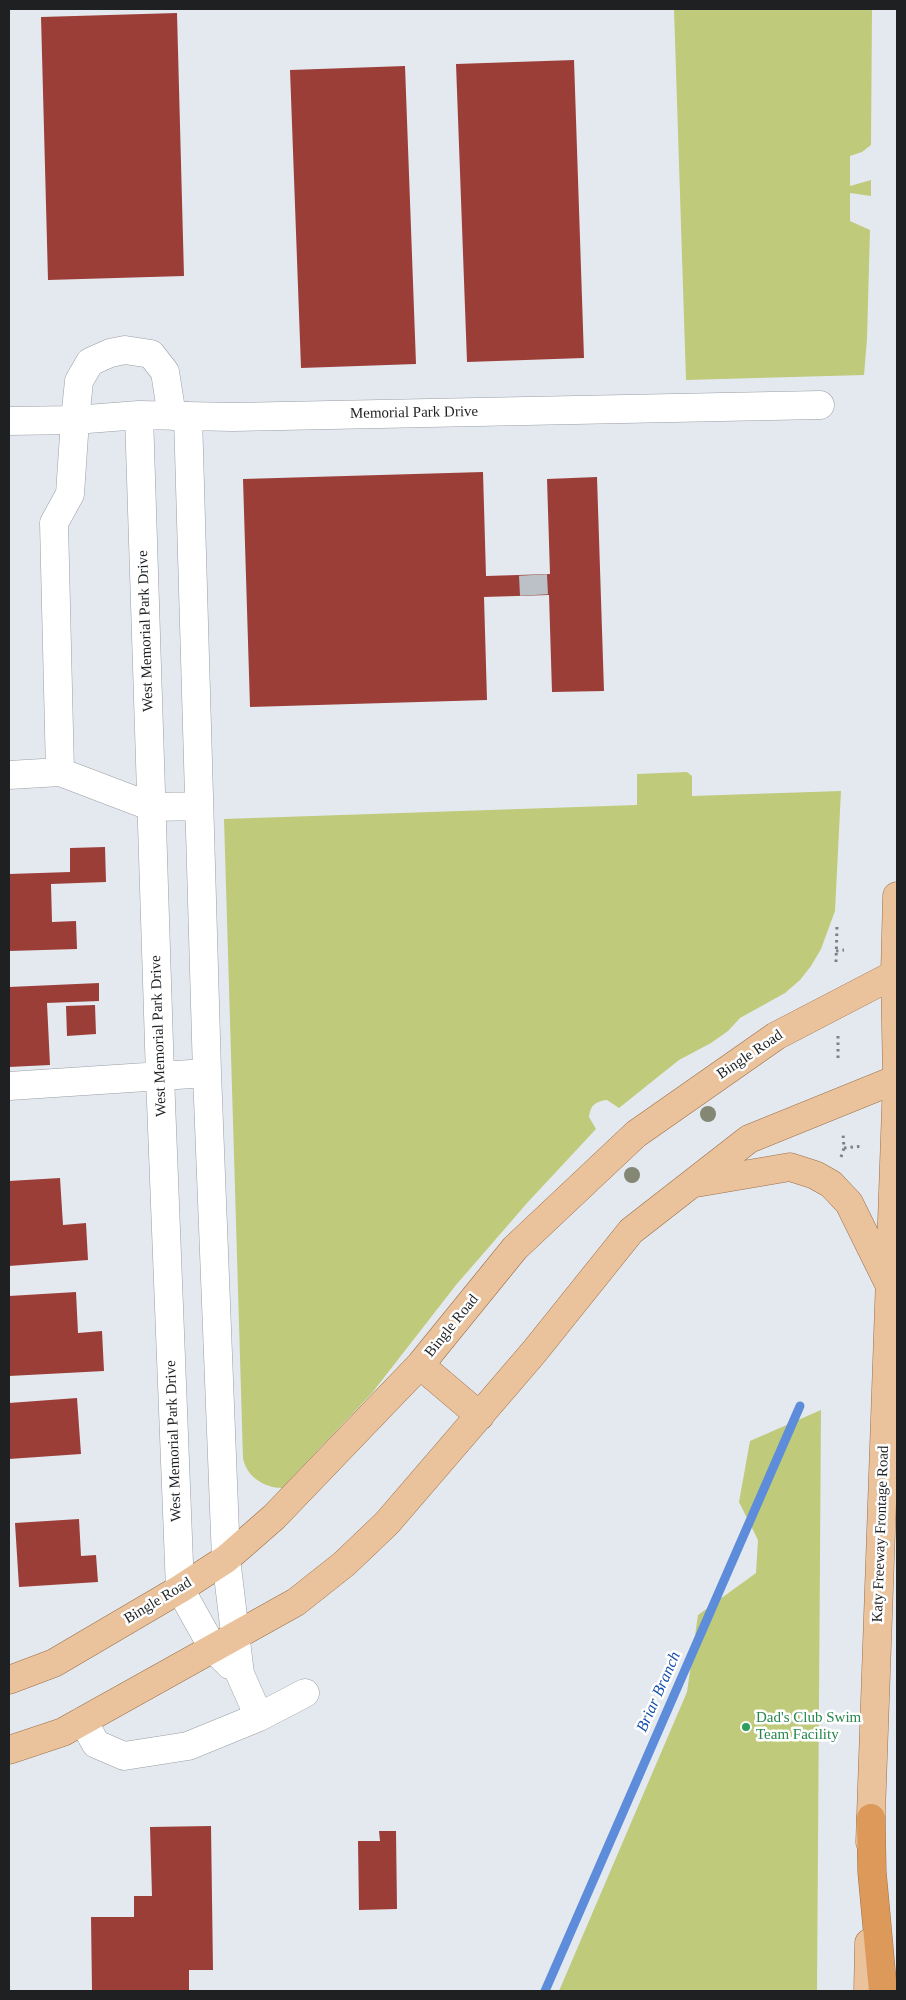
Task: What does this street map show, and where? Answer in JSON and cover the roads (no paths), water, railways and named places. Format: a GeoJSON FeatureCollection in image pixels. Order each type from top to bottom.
{"type":"FeatureCollection","features":[{"type":"Feature","properties":{"kind":"highway"},"geometry":{"type":"LineString","coordinates":[[871,1818],[872,1872],[883,1991]]}},
{"type":"Feature","properties":{"kind":"main road","name":"Katy Freeway Frontage Road"},"geometry":{"type":"LineString","coordinates":[[868,1991],[871,1818],[893,1277],[897,1079],[897,896]]}},
{"type":"Feature","properties":{"kind":"main road","name":"Bingle Road"},"geometry":{"type":"LineString","coordinates":[[9,1680],[54,1663],[226,1559],[274,1517],[420,1365],[515,1248],[636,1134],[776,1036],[896,973]]}},
{"type":"Feature","properties":{"kind":"main road"},"geometry":{"type":"LineString","coordinates":[[9,1750],[64,1732],[296,1602],[344,1564],[387,1523],[480,1416],[631,1231],[749,1139],[897,1079]]}},
{"type":"Feature","properties":{"kind":"main road"},"geometry":{"type":"LineString","coordinates":[[692,1183],[790,1167],[815,1175],[831,1184],[849,1203],[893,1277]]}},
{"type":"Feature","properties":{"kind":"main road"},"geometry":{"type":"LineString","coordinates":[[420,1365],[480,1416]]}},
{"type":"Feature","properties":{"kind":"street"},"geometry":{"type":"LineString","coordinates":[[60,772],[54,523],[70,494],[79,381],[90,362],[110,352],[125,350],[151,354],[165,372],[180,416],[199,806],[226,1559],[224,1642],[259,1717]]}},
{"type":"Feature","properties":{"kind":"street","name":"Memorial Park Drive"},"geometry":{"type":"LineString","coordinates":[[9,421],[75,420],[140,415],[233,417],[820,405]]}},
{"type":"Feature","properties":{"kind":"street","name":"West Memorial Park Drive"},"geometry":{"type":"LineString","coordinates":[[140,415],[160,1076],[180,1588],[224,1642]]}},
{"type":"Feature","properties":{"kind":"street"},"geometry":{"type":"LineString","coordinates":[[9,775],[60,772],[152,807],[199,806]]}},
{"type":"Feature","properties":{"kind":"street"},"geometry":{"type":"LineString","coordinates":[[9,1086],[208,1074]]}},
{"type":"Feature","properties":{"kind":"street"},"geometry":{"type":"LineString","coordinates":[[83,1721],[96,1744],[124,1756],[188,1746],[259,1717],[305,1693]]}},
{"type":"Feature","properties":{"kind":"waterway","name":"Briar Branch"},"geometry":{"type":"LineString","coordinates":[[545,1991],[800,1406]]}},
{"type":"Feature","properties":{"kind":"tunnel"},"geometry":{"type":"LineString","coordinates":[[533,575],[534,595]]}},
{"type":"Feature","properties":{"kind":"place","name":"Dad's Club Swim Team Facility"},"geometry":{"type":"Point","coordinates":[746,1727]}}]}
